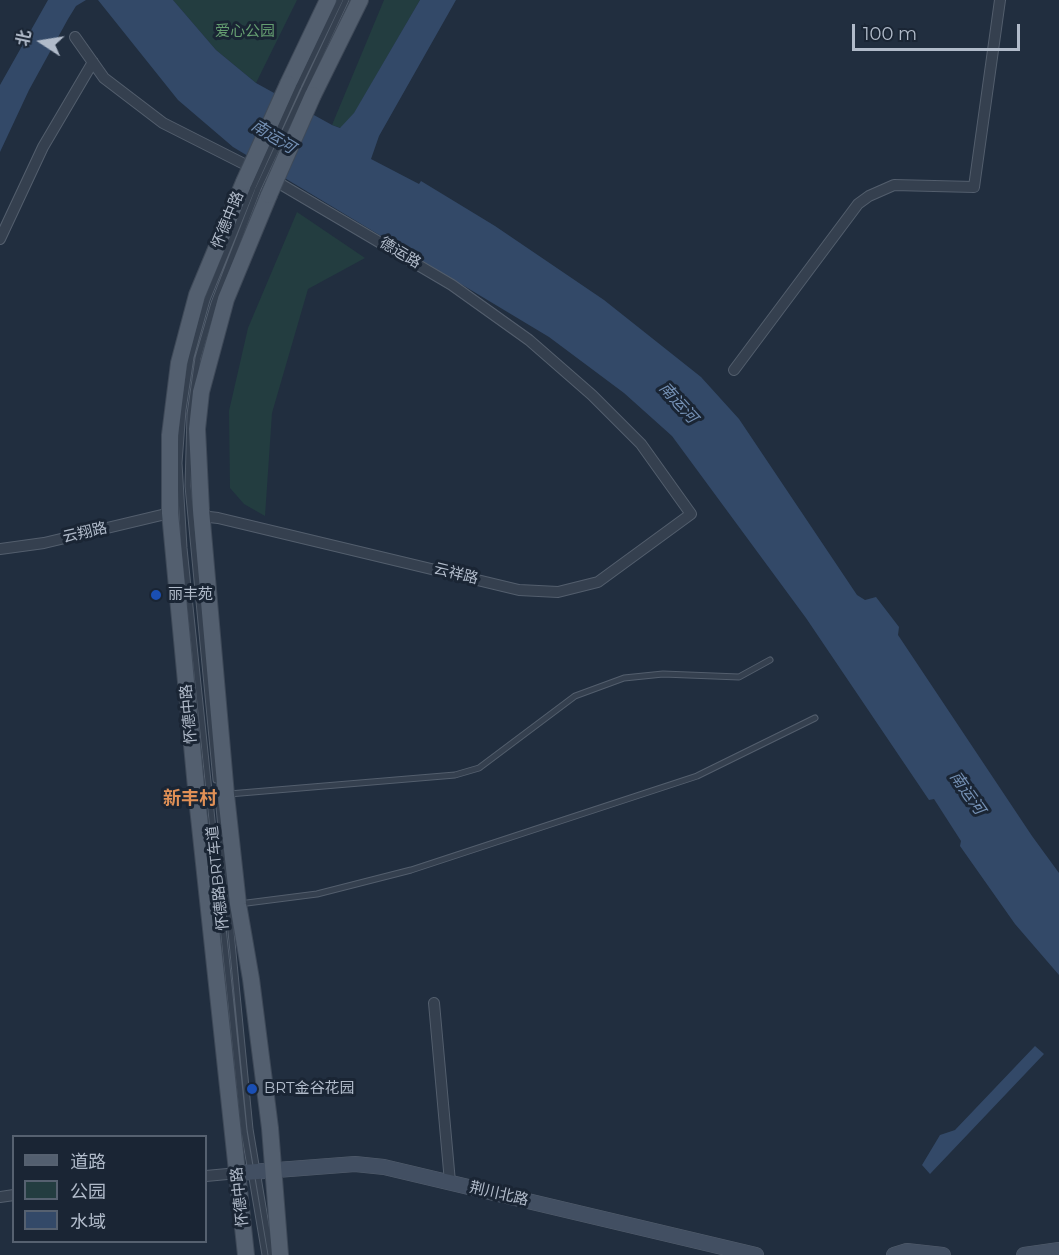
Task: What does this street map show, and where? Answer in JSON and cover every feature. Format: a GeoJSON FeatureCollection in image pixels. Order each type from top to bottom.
{"type":"FeatureCollection","features":[{"type":"Feature","properties":{"kind":"main road"},"geometry":{"type":"LineString","coordinates":[[256,188],[301,89],[328,0]]}},
{"type":"Feature","properties":{"kind":"main road"},"geometry":{"type":"LineString","coordinates":[[256,188],[301,89],[360,0]]}},
{"type":"Feature","properties":{"kind":"main road","name":"怀德中路"},"geometry":{"type":"LineString","coordinates":[[256,188],[197,295],[179,363],[170,435],[170,513],[255,1172],[280,1255]]}},
{"type":"Feature","properties":{"kind":"main road","name":"怀德中路"},"geometry":{"type":"LineString","coordinates":[[246,1255],[255,1172],[251,979],[221,795],[197,429],[201,392],[256,188]]}},
{"type":"Feature","properties":{"kind":"street"},"geometry":{"type":"LineString","coordinates":[[734,370],[858,204],[869,196],[894,185],[974,188],[1000,0]]}},
{"type":"Feature","properties":{"kind":"street","name":"德运路"},"geometry":{"type":"LineString","coordinates":[[75,37],[104,78],[163,123],[306,197],[452,285],[529,340],[592,395],[641,444],[691,514]]}},
{"type":"Feature","properties":{"kind":"street"},"geometry":{"type":"LineString","coordinates":[[0,239],[43,147],[93,62]]}},
{"type":"Feature","properties":{"kind":"street","name":"云翔路"},"geometry":{"type":"LineString","coordinates":[[0,549],[44,543],[170,513]]}},
{"type":"Feature","properties":{"kind":"street","name":"云祥路"},"geometry":{"type":"LineString","coordinates":[[201,516],[218,518],[519,590],[558,592],[598,582],[691,514]]}},
{"type":"Feature","properties":{"kind":"street"},"geometry":{"type":"LineString","coordinates":[[434,1003],[450,1182]]}},
{"type":"Feature","properties":{"kind":"street","name":"荆川北路"},"geometry":{"type":"LineString","coordinates":[[255,1172],[355,1164],[384,1167],[756,1255]]}},
{"type":"Feature","properties":{"kind":"street"},"geometry":{"type":"LineString","coordinates":[[207,1176],[255,1172]]}},
{"type":"Feature","properties":{"kind":"street"},"geometry":{"type":"LineString","coordinates":[[1024,1255],[1059,1250]]}},
{"type":"Feature","properties":{"kind":"street"},"geometry":{"type":"LineString","coordinates":[[894,1255],[907,1251],[942,1255]]}},
{"type":"Feature","properties":{"kind":"lane"},"geometry":{"type":"LineString","coordinates":[[301,89],[340,0]]}},
{"type":"Feature","properties":{"kind":"lane"},"geometry":{"type":"LineString","coordinates":[[301,89],[346,0]]}},
{"type":"Feature","properties":{"kind":"lane","name":"怀德路BRT车道"},"geometry":{"type":"LineString","coordinates":[[256,188],[214,303],[198,358],[190,414],[188,486],[221,795],[250,1129],[265,1255]]}},
{"type":"Feature","properties":{"kind":"lane","name":"怀德路BRT车道"},"geometry":{"type":"LineString","coordinates":[[256,188],[207,300],[191,357],[183,410],[179,463],[184,548],[244,1131],[272,1255]]}},
{"type":"Feature","properties":{"kind":"lane"},"geometry":{"type":"LineString","coordinates":[[221,795],[456,775],[479,768],[575,696],[624,678],[663,674],[739,677],[770,660]]}},
{"type":"Feature","properties":{"kind":"lane"},"geometry":{"type":"LineString","coordinates":[[238,904],[317,894],[411,870],[697,776],[815,718]]}},
{"type":"Feature","properties":{"kind":"green space","name":"爱心公园"},"geometry":{"type":"Polygon","coordinates":[[[173,0],[297,0],[256,83],[216,50],[173,0]]]}},
{"type":"Feature","properties":{"kind":"green space"},"geometry":{"type":"Polygon","coordinates":[[[384,0],[420,0],[354,114],[341,128],[332,125],[384,0]]]}},
{"type":"Feature","properties":{"kind":"green space"},"geometry":{"type":"Polygon","coordinates":[[[297,212],[365,258],[308,289],[272,413],[265,516],[244,504],[230,488],[229,411],[248,328],[297,212]]]}},
{"type":"Feature","properties":{"kind":"water"},"geometry":{"type":"Polygon","coordinates":[[[48,0],[86,0],[76,6],[68,19],[29,90],[0,152],[0,85],[48,0]]]}},
{"type":"Feature","properties":{"kind":"water","name":"南运河"},"geometry":{"type":"Polygon","coordinates":[[[98,0],[173,0],[216,50],[256,83],[340,128],[354,113],[420,0],[456,0],[379,136],[371,159],[419,184],[421,181],[495,226],[604,300],[701,377],[739,419],[857,595],[865,600],[876,597],[899,627],[898,635],[1059,873],[1059,975],[1015,924],[960,846],[961,841],[934,799],[929,800],[806,618],[672,436],[624,393],[549,337],[233,147],[178,100],[98,0]]]}},
{"type":"Feature","properties":{"kind":"water"},"geometry":{"type":"Polygon","coordinates":[[[1035,1046],[1044,1054],[930,1174],[922,1165],[940,1135],[955,1130],[1035,1046]]]}},
{"type":"Feature","properties":{"kind":"place","name":"丽丰苑"},"geometry":{"type":"Point","coordinates":[156,595]}},
{"type":"Feature","properties":{"kind":"place","name":"BRT金谷花园"},"geometry":{"type":"Point","coordinates":[252,1089]}},
{"type":"Feature","properties":{"kind":"district","name":"新丰村"},"geometry":{"type":"Point","coordinates":[190,799]}}]}
